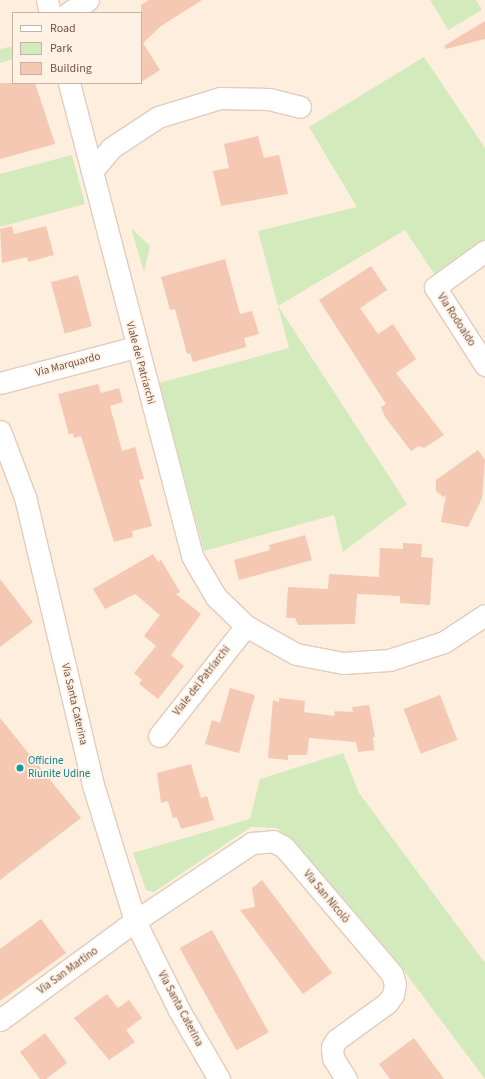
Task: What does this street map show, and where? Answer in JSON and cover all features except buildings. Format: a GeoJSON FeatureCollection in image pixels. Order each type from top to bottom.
{"type":"FeatureCollection","features":[{"type":"Feature","properties":{"kind":"street"},"geometry":{"type":"LineString","coordinates":[[47,0],[50,12]]}},
{"type":"Feature","properties":{"kind":"street"},"geometry":{"type":"LineString","coordinates":[[70,12],[88,0]]}},
{"type":"Feature","properties":{"kind":"street","name":"Viale dei Patriarchi"},"geometry":{"type":"LineString","coordinates":[[69,84],[135,346],[192,556],[216,597],[246,626],[296,654],[343,663],[389,660],[444,642],[485,615]]}},
{"type":"Feature","properties":{"kind":"street"},"geometry":{"type":"LineString","coordinates":[[92,170],[111,148],[158,117],[220,98],[269,99],[300,107]]}},
{"type":"Feature","properties":{"kind":"street","name":"Via Rodoaldo"},"geometry":{"type":"LineString","coordinates":[[485,251],[435,287],[485,365]]}},
{"type":"Feature","properties":{"kind":"street","name":"Via Marquardo"},"geometry":{"type":"LineString","coordinates":[[0,383],[135,346]]}},
{"type":"Feature","properties":{"kind":"street","name":"Via Santa Caterina"},"geometry":{"type":"LineString","coordinates":[[0,431],[25,497],[93,785],[135,921],[179,1010],[219,1079]]}},
{"type":"Feature","properties":{"kind":"street","name":"Viale dei Patriarchi"},"geometry":{"type":"LineString","coordinates":[[159,736],[246,626]]}},
{"type":"Feature","properties":{"kind":"street","name":"Via San Nicolò"},"geometry":{"type":"LineString","coordinates":[[135,921],[252,843],[273,841],[284,847],[392,974],[395,984],[393,995],[387,1003],[336,1040],[332,1047],[333,1058],[346,1079]]}},
{"type":"Feature","properties":{"kind":"street","name":"Via San Martino"},"geometry":{"type":"LineString","coordinates":[[0,1020],[135,921]]}},
{"type":"Feature","properties":{"kind":"green space"},"geometry":{"type":"Polygon","coordinates":[[[430,0],[476,0],[482,10],[448,30],[430,0]]]}},
{"type":"Feature","properties":{"kind":"green space"},"geometry":{"type":"Polygon","coordinates":[[[12,46],[12,59],[0,63],[0,49],[12,46]]]}},
{"type":"Feature","properties":{"kind":"green space"},"geometry":{"type":"Polygon","coordinates":[[[424,57],[485,148],[485,241],[435,275],[405,230],[278,306],[258,231],[357,207],[309,127],[424,57]]]}},
{"type":"Feature","properties":{"kind":"green space"},"geometry":{"type":"Polygon","coordinates":[[[72,155],[85,204],[0,227],[0,174],[72,155]]]}},
{"type":"Feature","properties":{"kind":"green space"},"geometry":{"type":"Polygon","coordinates":[[[131,228],[150,246],[144,272],[131,228]]]}},
{"type":"Feature","properties":{"kind":"green space"},"geometry":{"type":"Polygon","coordinates":[[[278,306],[407,504],[343,552],[334,515],[204,551],[159,383],[289,348],[278,306]]]}},
{"type":"Feature","properties":{"kind":"green space"},"geometry":{"type":"Polygon","coordinates":[[[343,753],[359,793],[485,963],[485,1079],[396,960],[291,839],[277,828],[251,827],[154,892],[146,890],[133,853],[250,819],[260,779],[343,753]]]}},
{"type":"Feature","properties":{"kind":"place","name":"Officine Riunite Udine"},"geometry":{"type":"Point","coordinates":[20,768]}}]}
